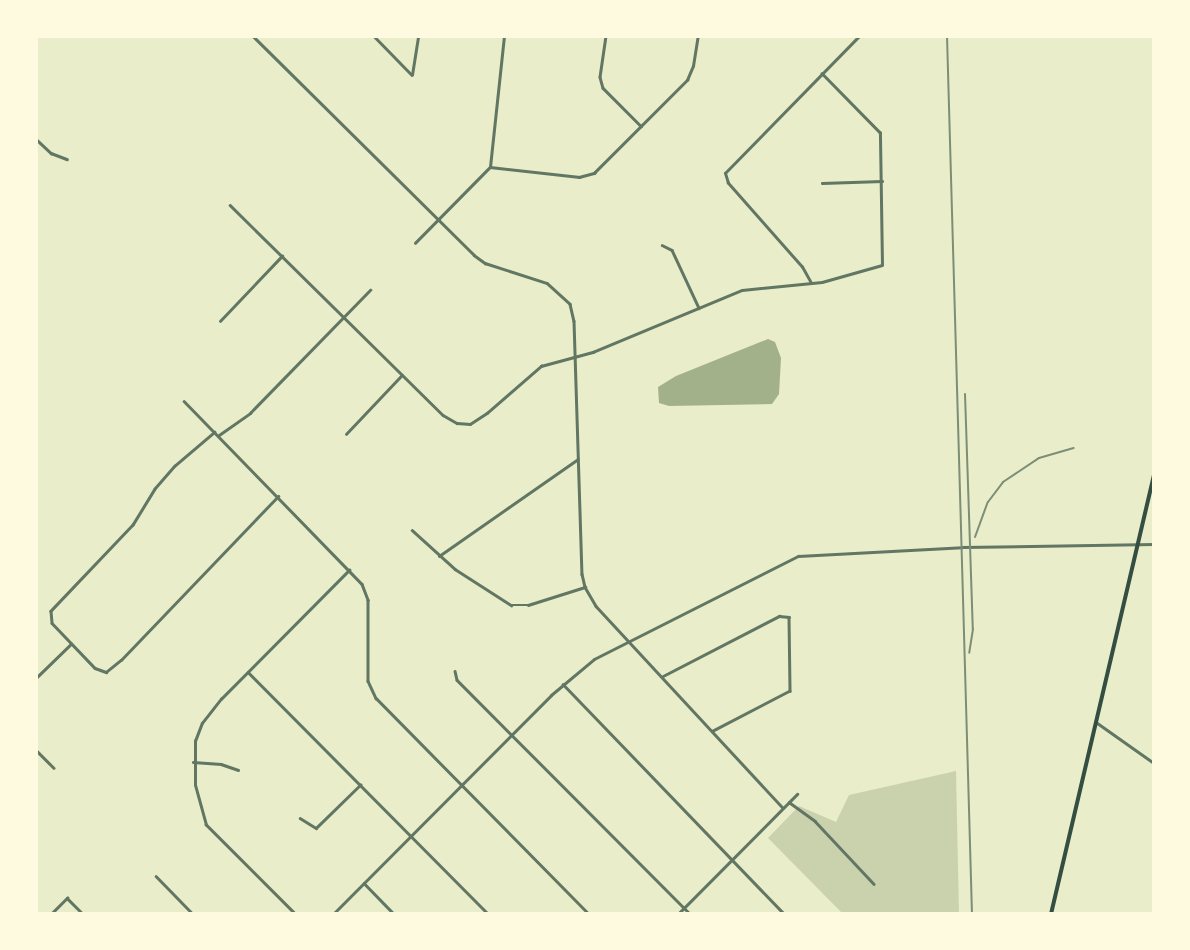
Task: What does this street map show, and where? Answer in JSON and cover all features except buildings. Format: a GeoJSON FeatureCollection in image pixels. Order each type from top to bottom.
{"type":"FeatureCollection","features":[{"type":"Feature","properties":{"kind":"main road"},"geometry":{"type":"LineString","coordinates":[[1051,914],[1154,475]]}},
{"type":"Feature","properties":{"kind":"street"},"geometry":{"type":"LineString","coordinates":[[253,36],[438,220],[482,261],[541,280],[557,290],[570,304],[574,316],[578,458],[585,587],[591,599],[783,808]]}},
{"type":"Feature","properties":{"kind":"street"},"geometry":{"type":"LineString","coordinates":[[374,36],[412,75],[418,36]]}},
{"type":"Feature","properties":{"kind":"street"},"geometry":{"type":"LineString","coordinates":[[415,243],[490,167],[504,36]]}},
{"type":"Feature","properties":{"kind":"street"},"geometry":{"type":"LineString","coordinates":[[606,36],[600,77],[602,88],[641,126]]}},
{"type":"Feature","properties":{"kind":"street"},"geometry":{"type":"LineString","coordinates":[[490,167],[579,177],[594,173],[686,80],[695,58],[698,36]]}},
{"type":"Feature","properties":{"kind":"street"},"geometry":{"type":"LineString","coordinates":[[811,283],[802,267],[725,179],[728,169],[859,36]]}},
{"type":"Feature","properties":{"kind":"street"},"geometry":{"type":"LineString","coordinates":[[230,205],[448,418],[470,424],[488,413],[537,368],[576,358],[742,290],[811,283],[881,266],[884,259],[879,131],[822,74]]}},
{"type":"Feature","properties":{"kind":"street"},"geometry":{"type":"LineString","coordinates":[[36,139],[51,153],[67,159]]}},
{"type":"Feature","properties":{"kind":"street"},"geometry":{"type":"LineString","coordinates":[[822,183],[882,181]]}},
{"type":"Feature","properties":{"kind":"street"},"geometry":{"type":"LineString","coordinates":[[662,245],[674,254],[699,308]]}},
{"type":"Feature","properties":{"kind":"street"},"geometry":{"type":"LineString","coordinates":[[220,321],[282,256]]}},
{"type":"Feature","properties":{"kind":"street"},"geometry":{"type":"LineString","coordinates":[[218,436],[250,414],[370,290]]}},
{"type":"Feature","properties":{"kind":"street"},"geometry":{"type":"LineString","coordinates":[[346,434],[402,375]]}},
{"type":"Feature","properties":{"kind":"street"},"geometry":{"type":"LineString","coordinates":[[184,401],[349,570],[367,596],[368,677],[373,693],[590,914]]}},
{"type":"Feature","properties":{"kind":"street"},"geometry":{"type":"LineString","coordinates":[[215,432],[175,466],[155,489],[133,526],[53,606],[50,620],[95,668],[104,672],[112,670],[184,598],[207,568],[278,496]]}},
{"type":"Feature","properties":{"kind":"street"},"geometry":{"type":"LineString","coordinates":[[440,556],[578,458]]}},
{"type":"Feature","properties":{"kind":"street"},"geometry":{"type":"LineString","coordinates":[[412,530],[440,556],[511,606],[528,605],[585,587]]}},
{"type":"Feature","properties":{"kind":"street"},"geometry":{"type":"LineString","coordinates":[[333,914],[563,684],[594,659],[798,556],[973,547],[1154,544]]}},
{"type":"Feature","properties":{"kind":"street"},"geometry":{"type":"LineString","coordinates":[[295,914],[208,829],[199,804],[194,762],[195,741],[202,723],[248,672],[349,570]]}},
{"type":"Feature","properties":{"kind":"street"},"geometry":{"type":"LineString","coordinates":[[663,676],[784,614],[790,620],[792,689],[786,694],[713,731]]}},
{"type":"Feature","properties":{"kind":"street"},"geometry":{"type":"LineString","coordinates":[[36,678],[72,644]]}},
{"type":"Feature","properties":{"kind":"street"},"geometry":{"type":"LineString","coordinates":[[455,671],[457,680],[513,733],[690,914]]}},
{"type":"Feature","properties":{"kind":"street"},"geometry":{"type":"LineString","coordinates":[[248,672],[488,914]]}},
{"type":"Feature","properties":{"kind":"street"},"geometry":{"type":"LineString","coordinates":[[563,684],[784,914]]}},
{"type":"Feature","properties":{"kind":"street"},"geometry":{"type":"LineString","coordinates":[[1096,722],[1154,763]]}},
{"type":"Feature","properties":{"kind":"street"},"geometry":{"type":"LineString","coordinates":[[36,750],[54,768]]}},
{"type":"Feature","properties":{"kind":"street"},"geometry":{"type":"LineString","coordinates":[[194,762],[221,764],[238,770]]}},
{"type":"Feature","properties":{"kind":"street"},"geometry":{"type":"LineString","coordinates":[[300,818],[316,828],[360,785]]}},
{"type":"Feature","properties":{"kind":"street"},"geometry":{"type":"LineString","coordinates":[[678,914],[797,794]]}},
{"type":"Feature","properties":{"kind":"street"},"geometry":{"type":"LineString","coordinates":[[790,802],[815,821],[874,884]]}},
{"type":"Feature","properties":{"kind":"street"},"geometry":{"type":"LineString","coordinates":[[156,876],[193,914]]}},
{"type":"Feature","properties":{"kind":"street"},"geometry":{"type":"LineString","coordinates":[[364,883],[394,914]]}},
{"type":"Feature","properties":{"kind":"street"},"geometry":{"type":"LineString","coordinates":[[51,914],[67,898],[83,914]]}},
{"type":"Feature","properties":{"kind":"shaded area"},"geometry":{"type":"Polygon","coordinates":[[[768,339],[775,342],[781,358],[779,394],[772,404],[669,406],[659,403],[658,387],[676,376],[768,339]]]}},
{"type":"Feature","properties":{"kind":"shaded area"},"geometry":{"type":"Polygon","coordinates":[[[956,771],[959,914],[843,914],[768,838],[799,806],[836,822],[849,795],[956,771]]]}},
{"type":"Feature","properties":{"kind":"railway"},"geometry":{"type":"LineString","coordinates":[[947,36],[972,914]]}},
{"type":"Feature","properties":{"kind":"railway"},"geometry":{"type":"LineString","coordinates":[[965,394],[973,629],[969,653]]}},
{"type":"Feature","properties":{"kind":"railway"},"geometry":{"type":"LineString","coordinates":[[975,537],[988,502],[1003,482],[1039,458],[1074,448]]}}]}
